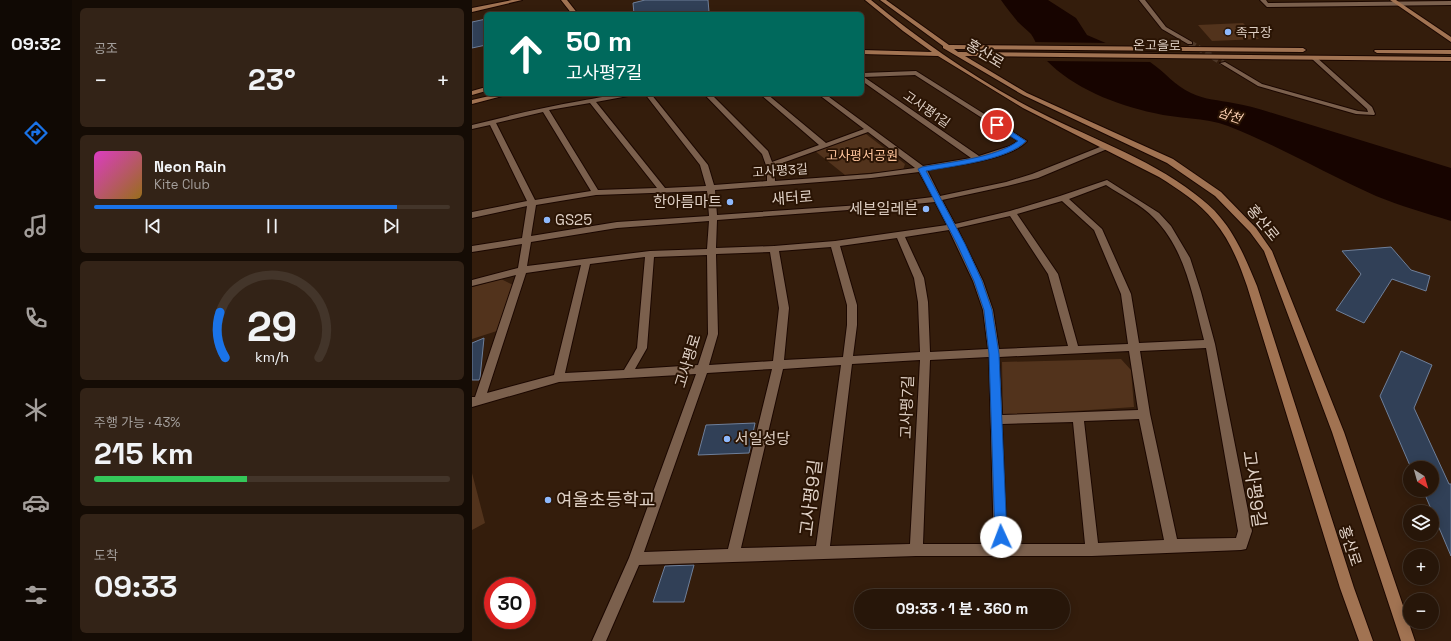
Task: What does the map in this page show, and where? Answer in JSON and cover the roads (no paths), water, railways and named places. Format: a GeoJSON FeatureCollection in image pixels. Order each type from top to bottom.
{"type":"FeatureCollection","features":[{"type":"Feature","properties":{"kind":"street"},"geometry":{"type":"LineString","coordinates":[[472,10],[519,0]]}},
{"type":"Feature","properties":{"kind":"street"},"geometry":{"type":"LineString","coordinates":[[564,0],[573,12]]}},
{"type":"Feature","properties":{"kind":"street","name":"홍산로"},"geometry":{"type":"LineString","coordinates":[[868,0],[897,24],[930,47],[957,54],[1031,98],[1170,161],[1218,194],[1253,230],[1268,251],[1338,432],[1408,641]]}},
{"type":"Feature","properties":{"kind":"street","name":"홍산로"},"geometry":{"type":"LineString","coordinates":[[883,0],[943,50],[1025,107],[1108,147],[1160,175],[1189,192],[1218,220],[1237,248],[1252,286],[1347,588],[1366,641]]}},
{"type":"Feature","properties":{"kind":"street"},"geometry":{"type":"LineString","coordinates":[[1142,0],[1164,28],[1190,43]]}},
{"type":"Feature","properties":{"kind":"street"},"geometry":{"type":"LineString","coordinates":[[1263,0],[1267,5],[1451,3]]}},
{"type":"Feature","properties":{"kind":"street"},"geometry":{"type":"LineString","coordinates":[[1300,0],[1305,4]]}},
{"type":"Feature","properties":{"kind":"street"},"geometry":{"type":"LineString","coordinates":[[1331,0],[1336,4]]}},
{"type":"Feature","properties":{"kind":"street"},"geometry":{"type":"LineString","coordinates":[[1365,0],[1370,4]]}},
{"type":"Feature","properties":{"kind":"street"},"geometry":{"type":"LineString","coordinates":[[1393,0],[1451,40]]}},
{"type":"Feature","properties":{"kind":"street"},"geometry":{"type":"LineString","coordinates":[[1425,0],[1431,4]]}},
{"type":"Feature","properties":{"kind":"street"},"geometry":{"type":"LineString","coordinates":[[864,46],[930,47]]}},
{"type":"Feature","properties":{"kind":"street","name":"온고을로"},"geometry":{"type":"LineString","coordinates":[[864,52],[943,50],[967,47],[1182,49],[1257,50],[1313,54],[1451,59]]}},
{"type":"Feature","properties":{"kind":"street"},"geometry":{"type":"LineString","coordinates":[[1257,50],[1263,57]]}},
{"type":"Feature","properties":{"kind":"street"},"geometry":{"type":"LineString","coordinates":[[1367,51],[1451,52]]}},
{"type":"Feature","properties":{"kind":"street","name":"온고을로"},"geometry":{"type":"LineString","coordinates":[[957,54],[1263,57],[1313,54]]}},
{"type":"Feature","properties":{"kind":"street"},"geometry":{"type":"LineString","coordinates":[[1223,63],[1260,85],[1366,115],[1372,114],[1370,108],[1313,54]]}},
{"type":"Feature","properties":{"kind":"street"},"geometry":{"type":"LineString","coordinates":[[984,71],[984,63],[987,59],[999,55]]}},
{"type":"Feature","properties":{"kind":"street","name":"고사평1길"},"geometry":{"type":"LineString","coordinates":[[864,75],[916,74],[959,102]]}},
{"type":"Feature","properties":{"kind":"street","name":"고사평1길"},"geometry":{"type":"LineString","coordinates":[[864,79],[978,159]]}},
{"type":"Feature","properties":{"kind":"street"},"geometry":{"type":"LineString","coordinates":[[472,93],[484,90]]}},
{"type":"Feature","properties":{"kind":"street"},"geometry":{"type":"LineString","coordinates":[[472,102],[498,96]]}},
{"type":"Feature","properties":{"kind":"street"},"geometry":{"type":"LineString","coordinates":[[472,128],[546,109],[616,96]]}},
{"type":"Feature","properties":{"kind":"street","name":"고사평로"},"geometry":{"type":"LineString","coordinates":[[599,641],[636,560],[713,334],[711,252],[713,218],[711,188],[704,166],[650,96]]}},
{"type":"Feature","properties":{"kind":"street"},"geometry":{"type":"LineString","coordinates":[[709,96],[764,153],[771,168],[771,183]]}},
{"type":"Feature","properties":{"kind":"street"},"geometry":{"type":"LineString","coordinates":[[765,96],[825,146]]}},
{"type":"Feature","properties":{"kind":"street"},"geometry":{"type":"LineString","coordinates":[[824,96],[922,169],[978,281],[988,310],[994,354],[1001,551]]}},
{"type":"Feature","properties":{"kind":"street"},"geometry":{"type":"LineString","coordinates":[[591,100],[662,189]]}},
{"type":"Feature","properties":{"kind":"street","name":"고사평3길"},"geometry":{"type":"LineString","coordinates":[[472,215],[532,203],[596,193],[711,188],[871,176],[978,159],[1013,148],[1022,141],[959,102]]}},
{"type":"Feature","properties":{"kind":"street"},"geometry":{"type":"LineString","coordinates":[[546,109],[596,193]]}},
{"type":"Feature","properties":{"kind":"street"},"geometry":{"type":"LineString","coordinates":[[476,400],[502,333],[522,270],[532,203],[492,122]]}},
{"type":"Feature","properties":{"kind":"street"},"geometry":{"type":"LineString","coordinates":[[770,165],[868,130]]}},
{"type":"Feature","properties":{"kind":"street","name":"새터로"},"geometry":{"type":"LineString","coordinates":[[472,249],[617,225],[875,206],[937,199],[1007,184],[1035,176],[1108,147]]}},
{"type":"Feature","properties":{"kind":"street"},"geometry":{"type":"LineString","coordinates":[[472,283],[522,270],[586,261],[650,254],[774,249],[836,244],[952,227],[1012,213],[1063,198],[1107,182],[1155,215],[1174,236],[1187,262],[1210,344]]}},
{"type":"Feature","properties":{"kind":"street"},"geometry":{"type":"LineString","coordinates":[[1063,198],[1098,229],[1126,294],[1144,414],[1172,546]]}},
{"type":"Feature","properties":{"kind":"street"},"geometry":{"type":"LineString","coordinates":[[1012,213],[1053,274],[1074,350]]}},
{"type":"Feature","properties":{"kind":"street","name":"고사평7길"},"geometry":{"type":"LineString","coordinates":[[900,235],[919,278],[925,356],[916,550]]}},
{"type":"Feature","properties":{"kind":"street"},"geometry":{"type":"LineString","coordinates":[[836,244],[852,305],[852,325],[847,362]]}},
{"type":"Feature","properties":{"kind":"street"},"geometry":{"type":"LineString","coordinates":[[734,555],[778,366],[784,308],[774,249]]}},
{"type":"Feature","properties":{"kind":"street"},"geometry":{"type":"LineString","coordinates":[[627,374],[642,348],[644,310],[650,254]]}},
{"type":"Feature","properties":{"kind":"street"},"geometry":{"type":"LineString","coordinates":[[559,378],[586,261]]}},
{"type":"Feature","properties":{"kind":"street","name":"고사평7길"},"geometry":{"type":"LineString","coordinates":[[476,400],[559,378],[847,362],[925,356],[1210,344]]}},
{"type":"Feature","properties":{"kind":"street","name":"고사평9길"},"geometry":{"type":"LineString","coordinates":[[636,560],[656,557],[916,550],[1092,550],[1241,544],[1245,531],[1210,344]]}},
{"type":"Feature","properties":{"kind":"street","name":"고사평9길"},"geometry":{"type":"LineString","coordinates":[[822,553],[847,362]]}},
{"type":"Feature","properties":{"kind":"street"},"geometry":{"type":"LineString","coordinates":[[996,420],[1144,414]]}},
{"type":"Feature","properties":{"kind":"street"},"geometry":{"type":"LineString","coordinates":[[1078,417],[1092,550]]}},
{"type":"Feature","properties":{"kind":"water","name":"삼천"},"geometry":{"type":"Polygon","coordinates":[[[1001,0],[1048,0],[1076,18],[1087,35],[1150,62],[1180,87],[1196,95],[1260,109],[1451,168],[1451,221],[1376,196],[1266,142],[1228,126],[1210,121],[1163,115],[1140,110],[1096,94],[1069,79],[1046,60],[1041,54],[1031,34],[1018,22],[1001,0]]]}},
{"type":"Feature","properties":{"kind":"tunnel"},"geometry":{"type":"LineString","coordinates":[[1190,43],[1223,63]]}},
{"type":"Feature","properties":{"kind":"place","name":"족구장"},"geometry":{"type":"Point","coordinates":[1228,32]}},
{"type":"Feature","properties":{"kind":"place","name":"한아름마트"},"geometry":{"type":"Point","coordinates":[730,202]}},
{"type":"Feature","properties":{"kind":"place","name":"세븐일레븐"},"geometry":{"type":"Point","coordinates":[926,209]}},
{"type":"Feature","properties":{"kind":"place","name":"GS25"},"geometry":{"type":"Point","coordinates":[547,220]}},
{"type":"Feature","properties":{"kind":"place","name":"서일성당"},"geometry":{"type":"Point","coordinates":[727,439]}},
{"type":"Feature","properties":{"kind":"place","name":"여울초등학교"},"geometry":{"type":"Point","coordinates":[548,500]}},
{"type":"Feature","properties":{"kind":"park label","name":"고사평서공원"},"geometry":{"type":"Point","coordinates":[862,155]}}]}
